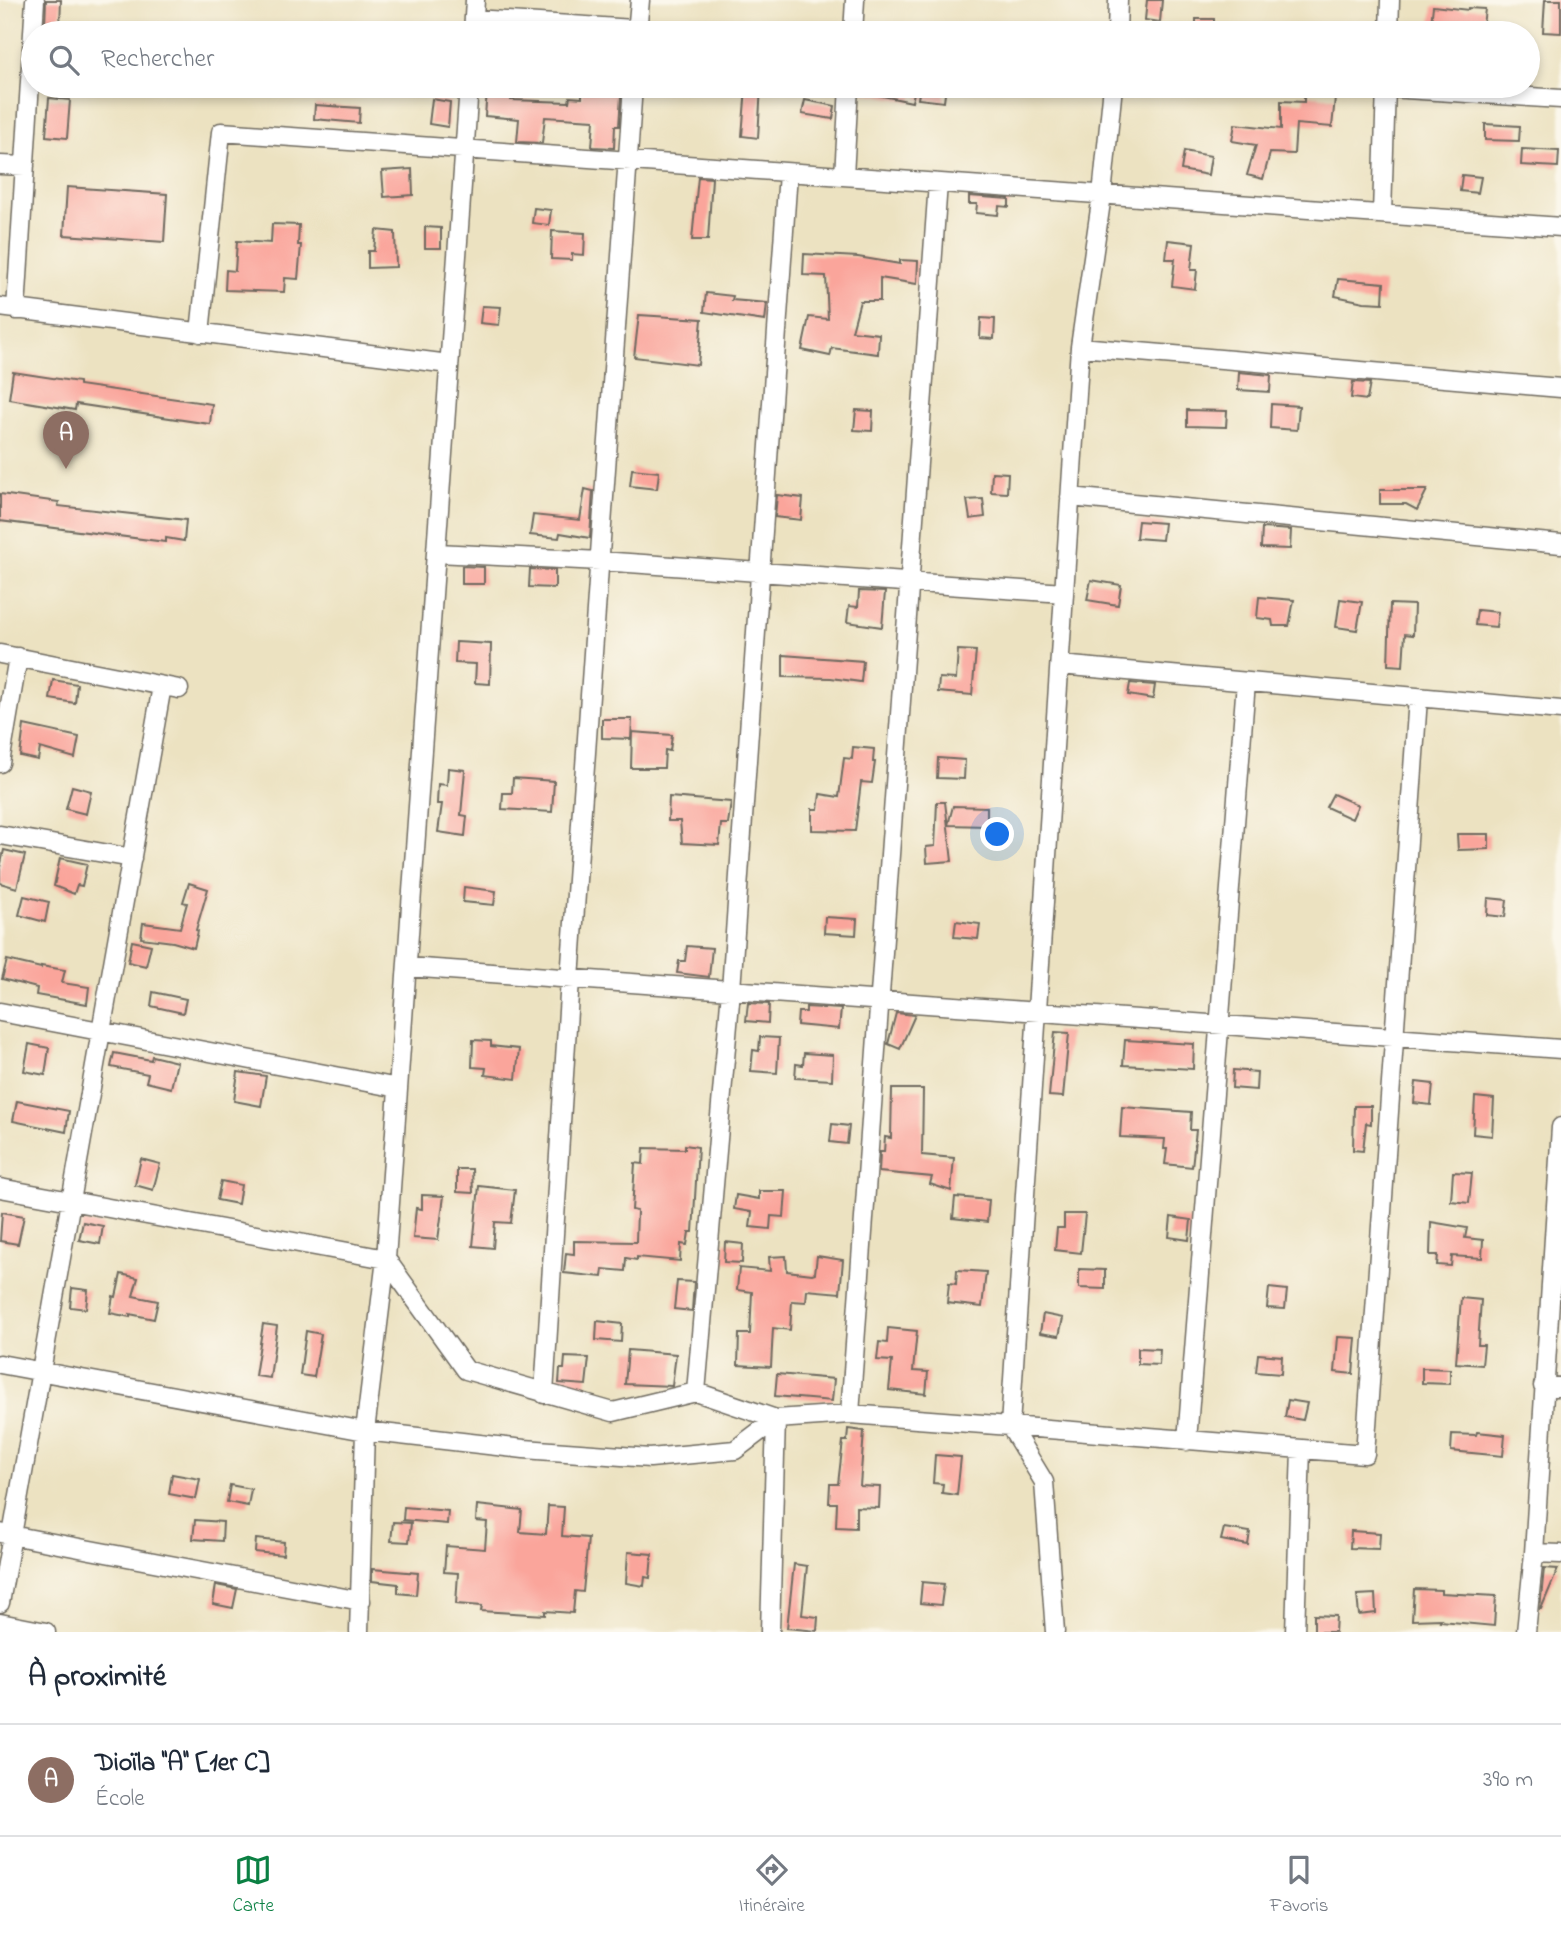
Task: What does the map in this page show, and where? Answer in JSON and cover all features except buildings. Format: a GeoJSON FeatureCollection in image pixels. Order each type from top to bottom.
{"type":"FeatureCollection","features":[{"type":"Feature","properties":{"kind":"street"},"geometry":{"type":"LineString","coordinates":[[34,21],[35,0]]}},
{"type":"Feature","properties":{"kind":"street"},"geometry":{"type":"LineString","coordinates":[[473,21],[475,0]]}},
{"type":"Feature","properties":{"kind":"street"},"geometry":{"type":"LineString","coordinates":[[639,21],[640,0]]}},
{"type":"Feature","properties":{"kind":"street"},"geometry":{"type":"LineString","coordinates":[[854,21],[855,0]]}},
{"type":"Feature","properties":{"kind":"street"},"geometry":{"type":"LineString","coordinates":[[1117,21],[1118,0]]}},
{"type":"Feature","properties":{"kind":"street"},"geometry":{"type":"LineString","coordinates":[[1389,21],[1390,0]]}},
{"type":"Feature","properties":{"kind":"street"},"geometry":{"type":"LineString","coordinates":[[29,98],[25,166],[8,309],[449,364]]}},
{"type":"Feature","properties":{"kind":"street"},"geometry":{"type":"LineString","coordinates":[[359,1632],[365,1431],[386,1259],[468,98]]}},
{"type":"Feature","properties":{"kind":"street"},"geometry":{"type":"LineString","coordinates":[[544,1394],[570,979],[633,98]]}},
{"type":"Feature","properties":{"kind":"street"},"geometry":{"type":"LineString","coordinates":[[844,176],[848,98]]}},
{"type":"Feature","properties":{"kind":"street"},"geometry":{"type":"LineString","coordinates":[[1055,1632],[1044,1482],[1010,1426],[1080,347],[1102,195],[1112,98]]}},
{"type":"Feature","properties":{"kind":"street"},"geometry":{"type":"LineString","coordinates":[[1382,214],[1386,98]]}},
{"type":"Feature","properties":{"kind":"street"},"geometry":{"type":"LineString","coordinates":[[1540,98],[1561,99]]}},
{"type":"Feature","properties":{"kind":"street"},"geometry":{"type":"LineString","coordinates":[[200,333],[221,132],[1561,227]]}},
{"type":"Feature","properties":{"kind":"street"},"geometry":{"type":"LineString","coordinates":[[0,165],[25,166]]}},
{"type":"Feature","properties":{"kind":"street"},"geometry":{"type":"LineString","coordinates":[[696,1392],[731,990],[788,173]]}},
{"type":"Feature","properties":{"kind":"street"},"geometry":{"type":"LineString","coordinates":[[850,1414],[938,183]]}},
{"type":"Feature","properties":{"kind":"street"},"geometry":{"type":"LineString","coordinates":[[1080,347],[1561,388]]}},
{"type":"Feature","properties":{"kind":"street"},"geometry":{"type":"LineString","coordinates":[[1070,497],[1561,544]]}},
{"type":"Feature","properties":{"kind":"street"},"geometry":{"type":"LineString","coordinates":[[436,553],[600,561],[1064,593]]}},
{"type":"Feature","properties":{"kind":"street"},"geometry":{"type":"LineString","coordinates":[[0,654],[170,687],[132,858],[42,1372],[6,1534],[0,1603]]}},
{"type":"Feature","properties":{"kind":"street"},"geometry":{"type":"LineString","coordinates":[[0,763],[18,657]]}},
{"type":"Feature","properties":{"kind":"street"},"geometry":{"type":"LineString","coordinates":[[1060,665],[1561,710]]}},
{"type":"Feature","properties":{"kind":"street"},"geometry":{"type":"LineString","coordinates":[[1187,1441],[1246,682]]}},
{"type":"Feature","properties":{"kind":"street"},"geometry":{"type":"LineString","coordinates":[[0,1188],[386,1259],[466,1370],[613,1412],[696,1392],[776,1419],[850,1414],[1365,1454],[1418,698]]}},
{"type":"Feature","properties":{"kind":"street"},"geometry":{"type":"LineString","coordinates":[[0,835],[132,858]]}},
{"type":"Feature","properties":{"kind":"street"},"geometry":{"type":"LineString","coordinates":[[407,967],[1561,1049]]}},
{"type":"Feature","properties":{"kind":"street"},"geometry":{"type":"LineString","coordinates":[[0,1012],[398,1088]]}},
{"type":"Feature","properties":{"kind":"street"},"geometry":{"type":"LineString","coordinates":[[1526,1632],[1552,1386],[1561,1127]]}},
{"type":"Feature","properties":{"kind":"street"},"geometry":{"type":"LineString","coordinates":[[0,1364],[365,1431],[524,1449],[650,1458],[735,1450],[776,1419]]}},
{"type":"Feature","properties":{"kind":"street"},"geometry":{"type":"LineString","coordinates":[[770,1632],[776,1419]]}},
{"type":"Feature","properties":{"kind":"street"},"geometry":{"type":"LineString","coordinates":[[1295,1632],[1301,1450]]}},
{"type":"Feature","properties":{"kind":"street"},"geometry":{"type":"LineString","coordinates":[[6,1534],[362,1601]]}},
{"type":"Feature","properties":{"kind":"street"},"geometry":{"type":"LineString","coordinates":[[1534,1553],[1561,1554]]}},
{"type":"Feature","properties":{"kind":"street"},"geometry":{"type":"LineString","coordinates":[[0,1623],[46,1632]]}},
{"type":"Feature","properties":{"kind":"place","name":"Dioïla ''A'' [1er C]"},"geometry":{"type":"Point","coordinates":[66,469]}}]}
